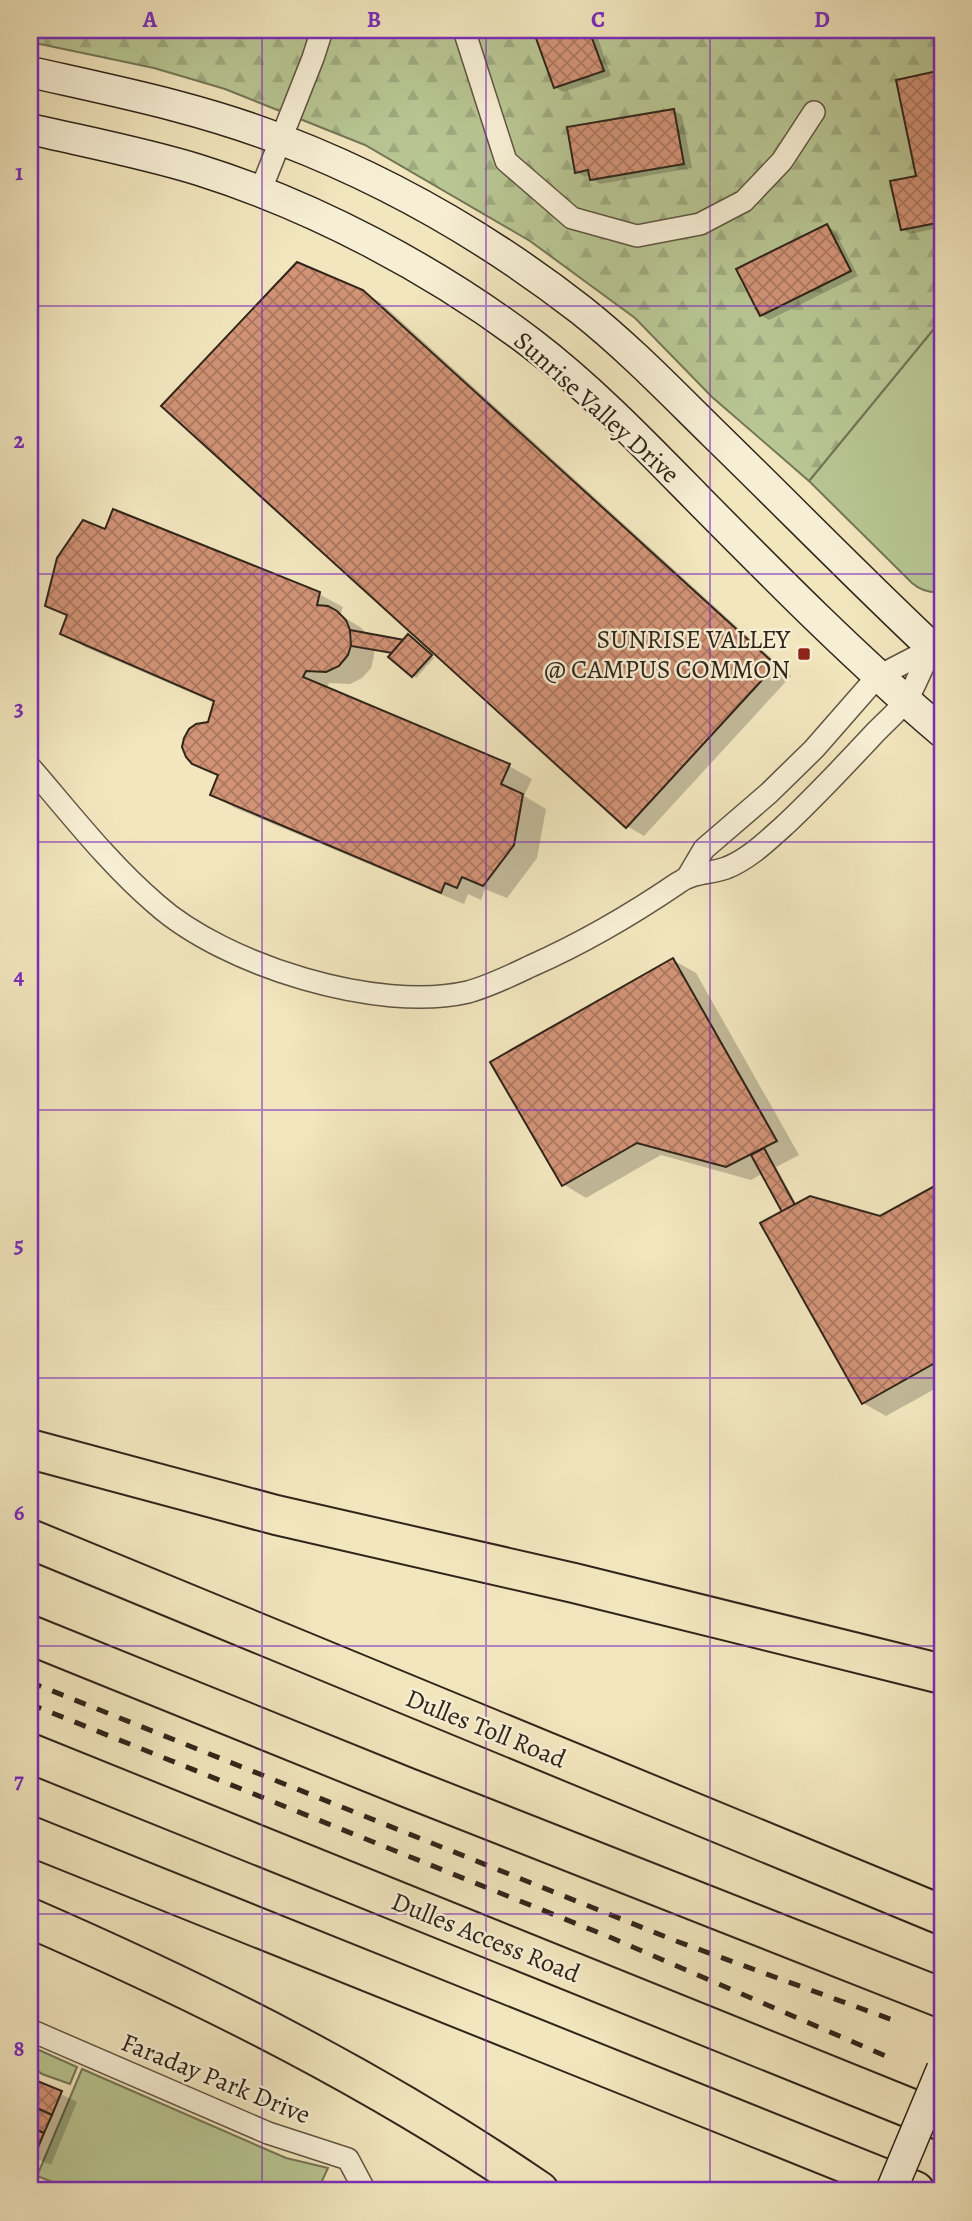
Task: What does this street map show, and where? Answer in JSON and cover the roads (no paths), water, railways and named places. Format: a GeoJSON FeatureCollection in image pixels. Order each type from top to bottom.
{"type":"FeatureCollection","features":[{"type":"Feature","properties":{"kind":"highway"},"geometry":{"type":"LineString","coordinates":[[30,1449],[276,1515],[574,1583],[942,1674]]}},
{"type":"Feature","properties":{"kind":"highway","name":"Dulles Toll Road"},"geometry":{"type":"LineString","coordinates":[[30,1539],[942,1915]]}},
{"type":"Feature","properties":{"kind":"highway"},"geometry":{"type":"LineString","coordinates":[[30,1634],[432,1797],[942,1998]]}},
{"type":"Feature","properties":{"kind":"highway","name":"Dulles Access Road"},"geometry":{"type":"LineString","coordinates":[[30,1752],[942,2121]]}},
{"type":"Feature","properties":{"kind":"highway"},"geometry":{"type":"LineString","coordinates":[[30,1836],[915,2191]]}},
{"type":"Feature","properties":{"kind":"highway"},"geometry":{"type":"LineString","coordinates":[[30,1918],[195,1993],[297,2044],[479,2150],[539,2191]]}},
{"type":"Feature","properties":{"kind":"main road"},"geometry":{"type":"LineString","coordinates":[[30,72],[189,110],[281,139],[361,174],[510,258],[582,311],[653,374],[939,647]]}},
{"type":"Feature","properties":{"kind":"main road","name":"Sunrise Valley Drive"},"geometry":{"type":"LineString","coordinates":[[30,129],[199,170],[260,192],[401,258],[531,343],[583,387],[666,467],[877,677],[942,732]]}},
{"type":"Feature","properties":{"kind":"main road"},"geometry":{"type":"LineString","coordinates":[[891,2191],[942,2069]]}},
{"type":"Feature","properties":{"kind":"street"},"geometry":{"type":"LineString","coordinates":[[260,192],[322,30]]}},
{"type":"Feature","properties":{"kind":"street"},"geometry":{"type":"LineString","coordinates":[[464,30],[506,161],[572,218],[637,236],[700,224],[744,201],[782,161],[814,112]]}},
{"type":"Feature","properties":{"kind":"street"},"geometry":{"type":"LineString","coordinates":[[688,876],[704,849],[769,793],[814,749],[877,677],[939,647]]}},
{"type":"Feature","properties":{"kind":"street"},"geometry":{"type":"LineString","coordinates":[[30,767],[117,866],[146,895],[196,935],[235,955],[286,973],[382,994],[443,996],[496,982],[564,951],[634,913],[688,876],[725,868],[754,852],[787,823],[906,700],[939,647]]}},
{"type":"Feature","properties":{"kind":"street","name":"Faraday Park Drive"},"geometry":{"type":"LineString","coordinates":[[30,2030],[268,2133],[348,2159],[365,2191]]}},
{"type":"Feature","properties":{"kind":"railway"},"geometry":{"type":"LineString","coordinates":[[30,1682],[676,1941],[901,2023]]}},
{"type":"Feature","properties":{"kind":"railway"},"geometry":{"type":"LineString","coordinates":[[30,1704],[612,1938],[895,2060]]}},
{"type":"Feature","properties":{"kind":"place","name":"SUNRISE VALLEY @ CAMPUS COMMON"},"geometry":{"type":"Point","coordinates":[804,654]}}]}
